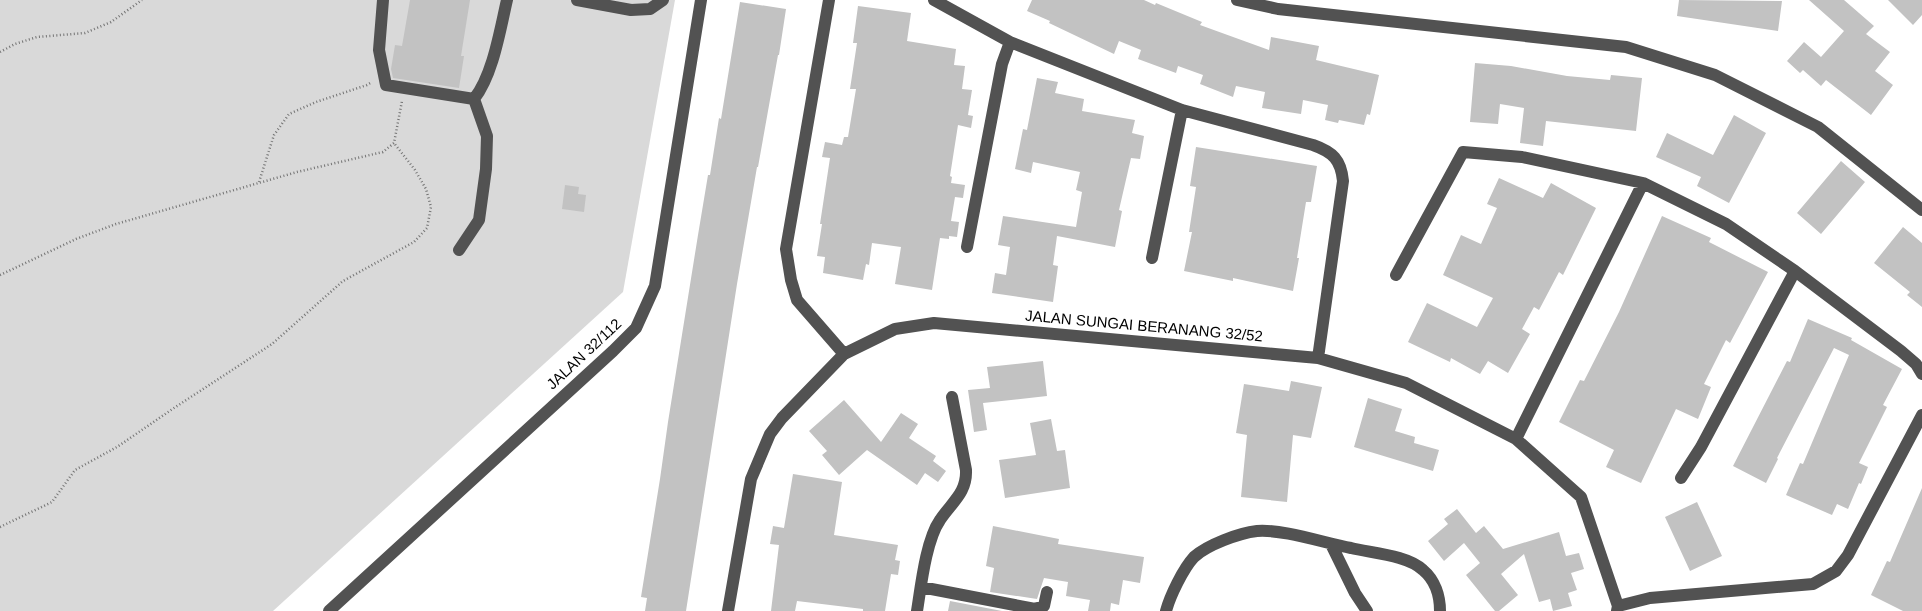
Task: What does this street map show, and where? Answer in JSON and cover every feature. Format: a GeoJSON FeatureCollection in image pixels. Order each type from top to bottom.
{"type":"FeatureCollection","features":[{"type":"Feature","properties":{"kind":"street"},"geometry":{"type":"LineString","coordinates":[[383,0],[379,50],[386,85],[474,99]]}},
{"type":"Feature","properties":{"kind":"street"},"geometry":{"type":"LineString","coordinates":[[474,99],[481,90],[488,70],[507,0]]}},
{"type":"Feature","properties":{"kind":"street"},"geometry":{"type":"LineString","coordinates":[[576,0],[631,10],[650,9],[663,0]]}},
{"type":"Feature","properties":{"kind":"street","name":"JALAN 32/112"},"geometry":{"type":"LineString","coordinates":[[329,611],[636,328],[655,286],[701,0]]}},
{"type":"Feature","properties":{"kind":"street"},"geometry":{"type":"LineString","coordinates":[[829,0],[786,249],[791,280],[797,300],[844,354]]}},
{"type":"Feature","properties":{"kind":"street"},"geometry":{"type":"LineString","coordinates":[[934,0],[1010,42],[1182,110],[1313,145],[1325,150],[1334,157],[1342,169],[1343,181],[1318,358]]}},
{"type":"Feature","properties":{"kind":"street"},"geometry":{"type":"LineString","coordinates":[[1237,0],[1278,9],[1626,47],[1715,75],[1818,127],[1922,210]]}},
{"type":"Feature","properties":{"kind":"street"},"geometry":{"type":"LineString","coordinates":[[967,247],[1002,64],[1010,42]]}},
{"type":"Feature","properties":{"kind":"street"},"geometry":{"type":"LineString","coordinates":[[459,250],[479,220],[486,169],[487,136],[474,99]]}},
{"type":"Feature","properties":{"kind":"street"},"geometry":{"type":"LineString","coordinates":[[1152,258],[1182,110]]}},
{"type":"Feature","properties":{"kind":"street"},"geometry":{"type":"LineString","coordinates":[[1396,275],[1463,152],[1522,157],[1643,184],[1726,224],[1795,271],[1901,351],[1916,364],[1922,374]]}},
{"type":"Feature","properties":{"kind":"street"},"geometry":{"type":"LineString","coordinates":[[1516,439],[1643,184]]}},
{"type":"Feature","properties":{"kind":"street"},"geometry":{"type":"LineString","coordinates":[[1681,478],[1701,447],[1795,271]]}},
{"type":"Feature","properties":{"kind":"street","name":"JALAN SUNGAI BERANANG 32/52"},"geometry":{"type":"LineString","coordinates":[[728,611],[744,507],[751,478],[770,434],[782,418],[844,354],[895,329],[934,323],[1318,358],[1406,383],[1516,439],[1581,497],[1617,608]]}},
{"type":"Feature","properties":{"kind":"street"},"geometry":{"type":"LineString","coordinates":[[917,611],[928,549],[938,522],[963,490],[967,480],[952,397]]}},
{"type":"Feature","properties":{"kind":"street"},"geometry":{"type":"LineString","coordinates":[[1617,608],[1650,598],[1813,584],[1836,571],[1848,555],[1922,415]]}},
{"type":"Feature","properties":{"kind":"street"},"geometry":{"type":"LineString","coordinates":[[1166,611],[1171,594],[1195,557],[1224,539],[1258,531],[1294,534],[1410,561],[1424,570],[1434,585],[1440,598],[1440,611]]}},
{"type":"Feature","properties":{"kind":"street"},"geometry":{"type":"LineString","coordinates":[[1332,544],[1355,593],[1367,611]]}},
{"type":"Feature","properties":{"kind":"street"},"geometry":{"type":"LineString","coordinates":[[921,587],[1035,609],[1044,606],[1047,592]]}},
{"type":"Feature","properties":{"kind":"path"},"geometry":{"type":"LineString","coordinates":[[0,52],[15,44],[37,37],[85,33],[111,22],[142,0]]}},
{"type":"Feature","properties":{"kind":"path"},"geometry":{"type":"LineString","coordinates":[[259,182],[274,135],[290,114],[316,102],[367,85],[373,81],[382,69]]}},
{"type":"Feature","properties":{"kind":"path"},"geometry":{"type":"LineString","coordinates":[[0,274],[76,239],[116,224],[231,192],[259,182],[383,152],[394,143],[405,88]]}},
{"type":"Feature","properties":{"kind":"path"},"geometry":{"type":"LineString","coordinates":[[0,527],[52,502],[75,470],[117,447],[272,344],[343,282],[414,242],[426,228],[431,207],[426,189],[415,170],[394,143]]}},
{"type":"Feature","properties":{"kind":"shaded area"},"geometry":{"type":"Polygon","coordinates":[[[0,0],[675,0],[623,292],[273,611],[0,611],[0,0]]]}},
{"type":"Feature","properties":{"kind":"building"},"geometry":{"type":"Polygon","coordinates":[[[410,0],[470,0],[461,56],[464,56],[459,88],[393,78],[391,69],[395,45],[402,46],[410,0]]]}},
{"type":"Feature","properties":{"kind":"building"},"geometry":{"type":"Polygon","coordinates":[[[1032,0],[1144,0],[1202,22],[1200,25],[1269,50],[1271,37],[1319,46],[1316,60],[1379,75],[1370,115],[1367,114],[1364,125],[1339,120],[1338,123],[1325,120],[1328,105],[1303,100],[1301,114],[1262,108],[1265,92],[1236,86],[1233,97],[1200,84],[1203,75],[1178,66],[1176,73],[1138,59],[1141,50],[1119,41],[1114,54],[1027,11],[1032,0]]]}},
{"type":"Feature","properties":{"kind":"building"},"geometry":{"type":"Polygon","coordinates":[[[1679,0],[1782,1],[1778,31],[1677,16],[1679,0]]]}},
{"type":"Feature","properties":{"kind":"building"},"geometry":{"type":"Polygon","coordinates":[[[1809,0],[1844,0],[1874,26],[1866,34],[1890,52],[1875,71],[1893,85],[1871,115],[1826,80],[1821,86],[1803,70],[1800,73],[1787,61],[1804,42],[1821,57],[1844,31],[1809,0]]]}},
{"type":"Feature","properties":{"kind":"building"},"geometry":{"type":"Polygon","coordinates":[[[1888,0],[1922,0],[1922,15],[1913,25],[1888,0]]]}},
{"type":"Feature","properties":{"kind":"building"},"geometry":{"type":"Polygon","coordinates":[[[740,2],[786,9],[779,55],[737,284],[686,611],[645,611],[647,598],[641,597],[668,422],[708,175],[710,175],[719,118],[721,119],[740,2]]]}},
{"type":"Feature","properties":{"kind":"building"},"geometry":{"type":"Polygon","coordinates":[[[858,6],[911,13],[907,41],[956,49],[954,65],[965,66],[962,89],[972,90],[968,115],[973,116],[971,128],[958,125],[950,176],[952,177],[951,183],[965,185],[963,198],[955,197],[951,221],[959,222],[957,237],[949,236],[949,239],[940,238],[932,290],[895,284],[901,247],[872,243],[869,265],[866,264],[863,280],[823,273],[825,257],[817,256],[830,158],[822,157],[825,142],[842,145],[844,137],[848,137],[856,89],[850,89],[857,43],[853,43],[858,6]]]}},
{"type":"Feature","properties":{"kind":"building"},"geometry":{"type":"Polygon","coordinates":[[[1475,63],[1511,66],[1567,76],[1610,80],[1611,75],[1642,78],[1636,131],[1546,121],[1543,146],[1520,143],[1524,108],[1500,104],[1498,124],[1470,122],[1475,63]]]}},
{"type":"Feature","properties":{"kind":"building"},"geometry":{"type":"Polygon","coordinates":[[[1037,78],[1058,82],[1055,93],[1084,99],[1082,111],[1135,120],[1132,133],[1144,136],[1140,159],[1131,158],[1119,210],[1122,211],[1115,247],[1057,236],[1053,265],[1058,266],[1053,302],[992,293],[995,273],[1006,275],[1010,247],[998,245],[1003,216],[1076,227],[1082,192],[1076,190],[1080,172],[1033,162],[1031,173],[1015,169],[1023,129],[1027,130],[1037,78]]]}},
{"type":"Feature","properties":{"kind":"building"},"geometry":{"type":"Polygon","coordinates":[[[1734,115],[1766,133],[1729,203],[1697,186],[1701,177],[1656,157],[1667,133],[1713,155],[1734,115]]]}},
{"type":"Feature","properties":{"kind":"building"},"geometry":{"type":"Polygon","coordinates":[[[1196,147],[1317,166],[1311,202],[1306,202],[1293,291],[1233,278],[1233,281],[1184,271],[1192,232],[1189,232],[1196,187],[1190,186],[1196,147]]]}},
{"type":"Feature","properties":{"kind":"building"},"geometry":{"type":"Polygon","coordinates":[[[1841,161],[1865,182],[1821,234],[1797,213],[1841,161]]]}},
{"type":"Feature","properties":{"kind":"building"},"geometry":{"type":"Polygon","coordinates":[[[1499,178],[1543,198],[1551,183],[1596,208],[1563,275],[1559,272],[1539,310],[1534,307],[1522,329],[1530,334],[1508,373],[1488,361],[1480,374],[1451,358],[1450,362],[1408,342],[1427,303],[1477,327],[1493,298],[1443,275],[1461,235],[1481,244],[1497,208],[1487,204],[1499,178]]]}},
{"type":"Feature","properties":{"kind":"building"},"geometry":{"type":"Polygon","coordinates":[[[565,185],[579,187],[578,194],[586,195],[584,212],[562,209],[565,185]]]}},
{"type":"Feature","properties":{"kind":"building"},"geometry":{"type":"Polygon","coordinates":[[[1662,216],[1711,238],[1709,242],[1768,272],[1730,343],[1726,340],[1704,384],[1711,387],[1698,419],[1676,409],[1641,483],[1606,467],[1614,450],[1559,422],[1580,380],[1584,381],[1619,312],[1662,216]]]}},
{"type":"Feature","properties":{"kind":"building"},"geometry":{"type":"Polygon","coordinates":[[[1903,227],[1922,243],[1922,307],[1907,295],[1910,292],[1874,263],[1903,227]]]}},
{"type":"Feature","properties":{"kind":"building"},"geometry":{"type":"Polygon","coordinates":[[[1808,319],[1852,338],[1851,340],[1902,369],[1883,405],[1887,407],[1859,463],[1868,467],[1861,484],[1859,483],[1848,509],[1837,504],[1832,515],[1786,495],[1800,463],[1803,464],[1849,355],[1834,348],[1766,483],[1733,466],[1787,361],[1790,362],[1808,319]]]}},
{"type":"Feature","properties":{"kind":"building"},"geometry":{"type":"Polygon","coordinates":[[[1043,361],[1047,396],[983,403],[987,430],[974,432],[968,390],[990,388],[987,367],[1043,361]]]}},
{"type":"Feature","properties":{"kind":"building"},"geometry":{"type":"Polygon","coordinates":[[[1291,381],[1322,387],[1311,438],[1293,435],[1287,502],[1241,497],[1247,435],[1236,433],[1244,384],[1289,391],[1291,381]]]}},
{"type":"Feature","properties":{"kind":"building"},"geometry":{"type":"Polygon","coordinates":[[[1368,398],[1402,409],[1395,431],[1415,437],[1414,443],[1439,450],[1433,471],[1354,447],[1368,398]]]}},
{"type":"Feature","properties":{"kind":"building"},"geometry":{"type":"Polygon","coordinates":[[[844,400],[881,442],[901,413],[918,424],[909,438],[936,456],[933,461],[946,471],[938,482],[925,473],[917,485],[867,450],[839,475],[822,455],[827,451],[809,431],[844,400]]]}},
{"type":"Feature","properties":{"kind":"building"},"geometry":{"type":"Polygon","coordinates":[[[1051,419],[1057,451],[1065,450],[1070,488],[1005,498],[999,460],[1036,455],[1030,423],[1051,419]]]}},
{"type":"Feature","properties":{"kind":"building"},"geometry":{"type":"Polygon","coordinates":[[[793,474],[842,482],[834,535],[898,545],[895,560],[900,561],[898,575],[891,574],[885,611],[863,611],[863,609],[797,601],[795,611],[771,611],[779,545],[770,544],[773,526],[784,528],[793,474]]]}},
{"type":"Feature","properties":{"kind":"building"},"geometry":{"type":"Polygon","coordinates":[[[1922,488],[1922,611],[1903,611],[1871,595],[1887,561],[1890,562],[1922,488]]]}},
{"type":"Feature","properties":{"kind":"building"},"geometry":{"type":"Polygon","coordinates":[[[1697,502],[1722,556],[1690,571],[1665,517],[1697,502]]]}},
{"type":"Feature","properties":{"kind":"building"},"geometry":{"type":"Polygon","coordinates":[[[1457,509],[1476,533],[1484,526],[1503,549],[1559,532],[1566,556],[1579,553],[1584,569],[1571,573],[1577,590],[1568,593],[1572,606],[1553,611],[1550,599],[1539,602],[1524,554],[1501,574],[1518,595],[1499,611],[1495,611],[1466,575],[1480,563],[1464,543],[1444,561],[1428,541],[1448,524],[1444,519],[1457,509]]]}},
{"type":"Feature","properties":{"kind":"building"},"geometry":{"type":"Polygon","coordinates":[[[993,526],[1059,539],[1058,544],[1144,557],[1140,583],[1123,580],[1119,605],[1111,603],[1110,611],[1088,611],[1090,600],[1066,596],[1068,582],[1044,578],[1037,599],[990,592],[994,568],[986,566],[993,526]]]}},
{"type":"Feature","properties":{"kind":"building"},"geometry":{"type":"Polygon","coordinates":[[[950,601],[1002,611],[948,611],[950,601]]]}}]}
